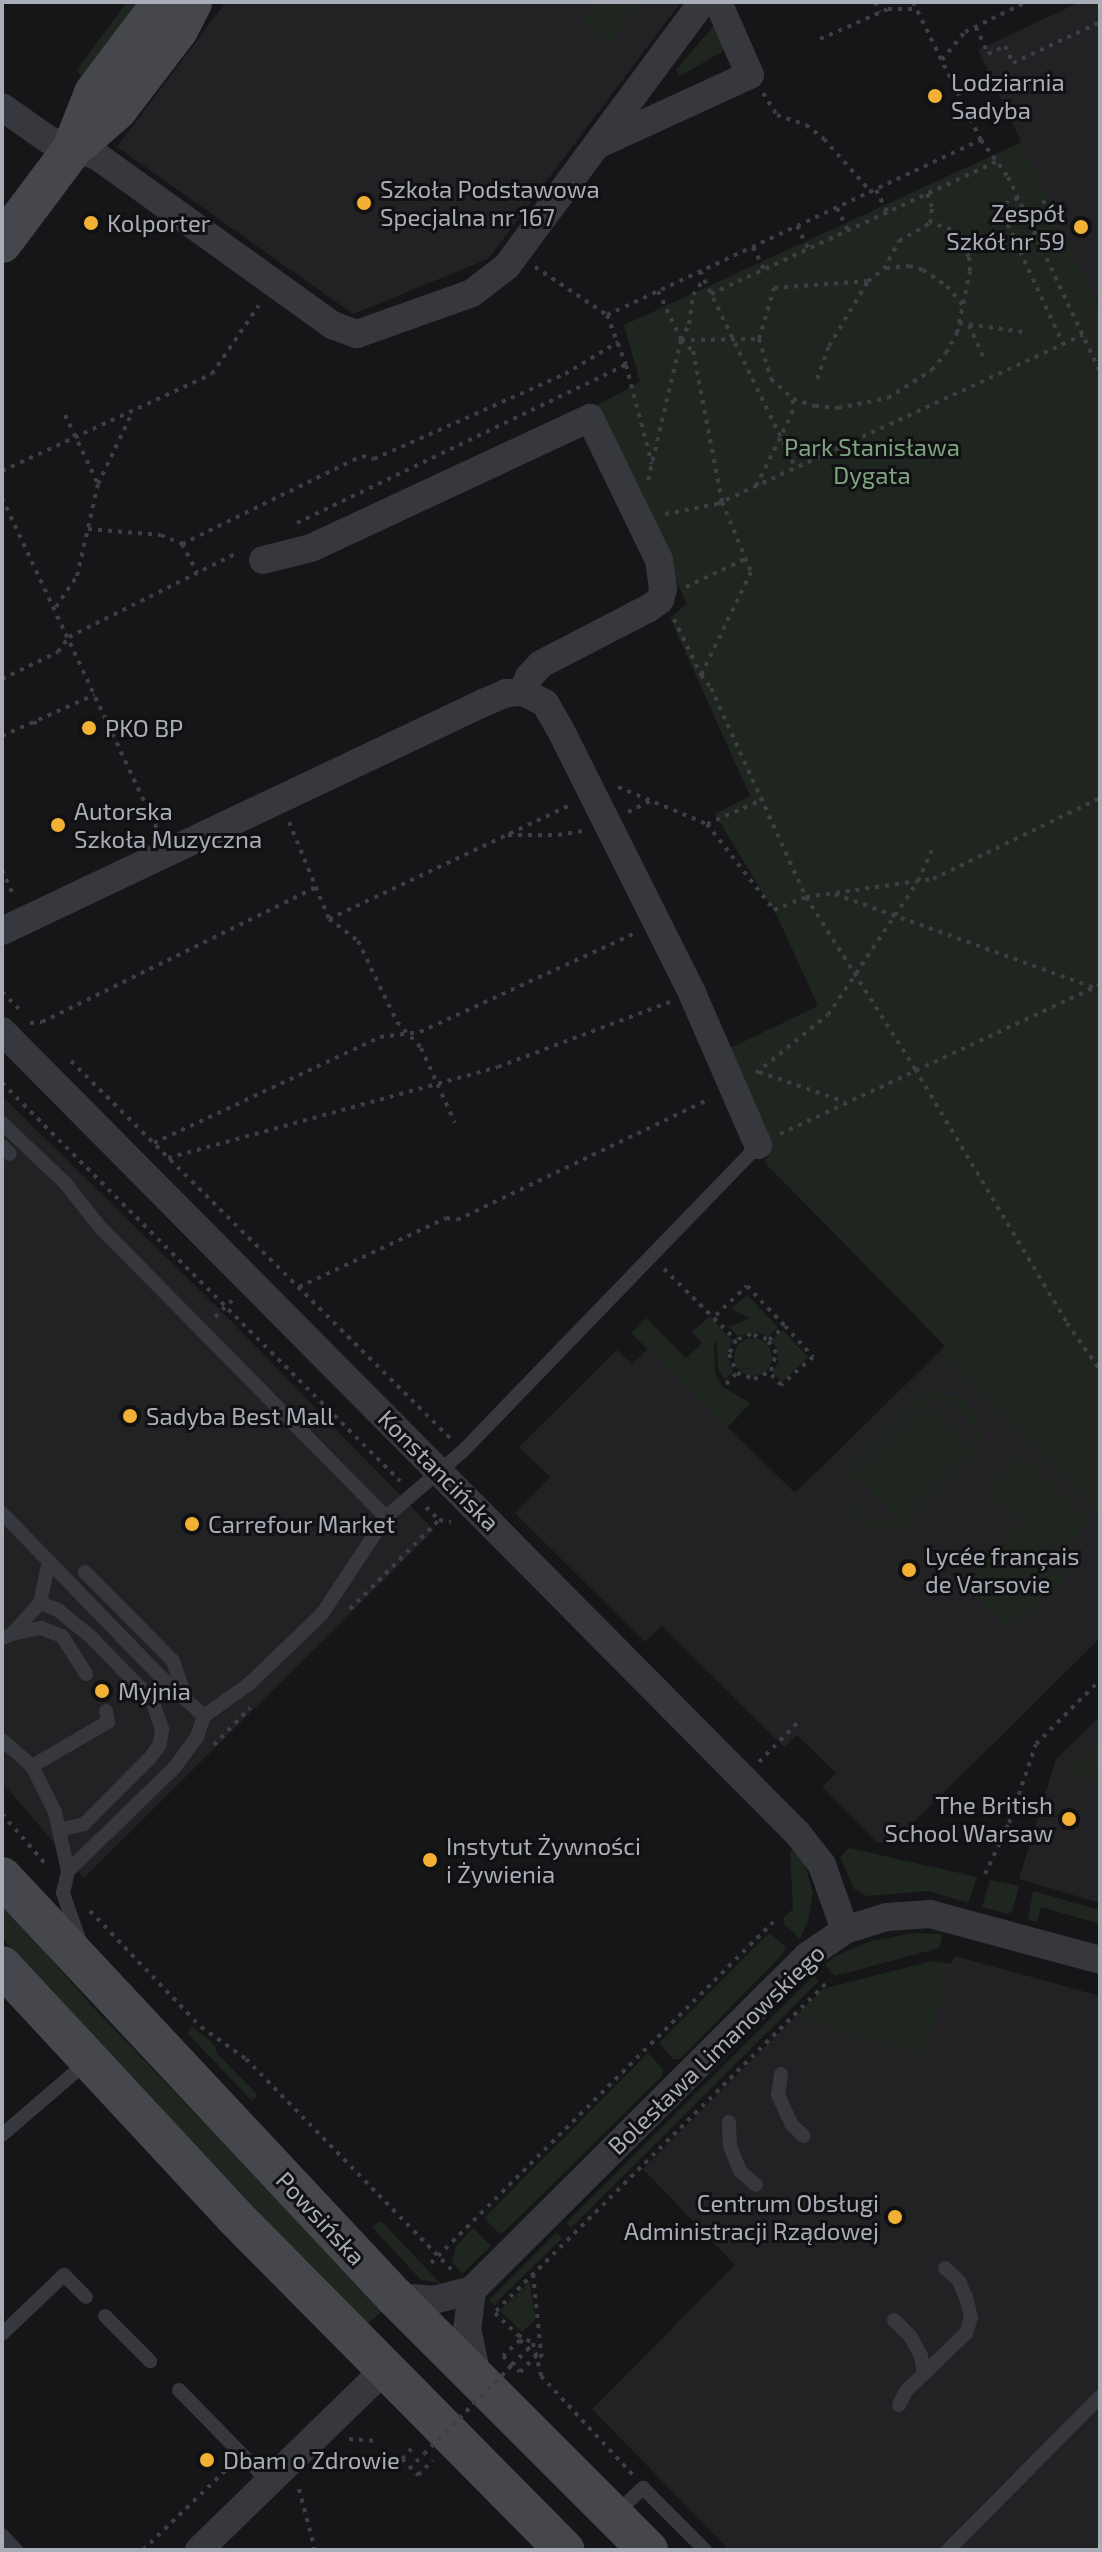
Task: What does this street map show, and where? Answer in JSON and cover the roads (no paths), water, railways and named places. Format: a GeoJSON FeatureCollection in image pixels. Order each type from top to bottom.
{"type":"FeatureCollection","features":[{"type":"Feature","properties":{"kind":"main road"},"geometry":{"type":"LineString","coordinates":[[73,148],[94,93],[154,13],[169,2]]}},
{"type":"Feature","properties":{"kind":"main road"},"geometry":{"type":"LineString","coordinates":[[2,243],[73,148],[117,110],[178,30],[192,2]]}},
{"type":"Feature","properties":{"kind":"main road","name":"Powsińska"},"geometry":{"type":"LineString","coordinates":[[2,1877],[395,2297],[498,2367],[614,2515],[648,2550]]}},
{"type":"Feature","properties":{"kind":"main road"},"geometry":{"type":"LineString","coordinates":[[2,1966],[88,2061],[384,2370],[564,2550]]}},
{"type":"Feature","properties":{"kind":"street"},"geometry":{"type":"LineString","coordinates":[[2,107],[49,140],[97,156],[332,325],[357,334],[472,293],[492,281],[516,255],[702,2]]}},
{"type":"Feature","properties":{"kind":"street"},"geometry":{"type":"LineString","coordinates":[[594,146],[750,75],[718,2]]}},
{"type":"Feature","properties":{"kind":"street"},"geometry":{"type":"LineString","coordinates":[[263,560],[311,548],[590,418],[659,560],[663,577],[660,600],[541,664],[529,677],[523,692]]}},
{"type":"Feature","properties":{"kind":"street"},"geometry":{"type":"LineString","coordinates":[[2,931],[483,703],[506,693],[523,692],[545,703],[588,783],[692,993],[758,1145]]}},
{"type":"Feature","properties":{"kind":"street","name":"Konstancińska"},"geometry":{"type":"LineString","coordinates":[[15,1031],[816,1854],[845,1930]]}},
{"type":"Feature","properties":{"kind":"street","name":"Bolesława Limanowskiego"},"geometry":{"type":"LineString","coordinates":[[473,2291],[806,1957],[845,1930],[887,1917],[930,1914],[1100,1960]]}},
{"type":"Feature","properties":{"kind":"street"},"geometry":{"type":"LineString","coordinates":[[395,2297],[434,2300],[473,2291],[467,2328],[498,2367]]}},
{"type":"Feature","properties":{"kind":"street"},"geometry":{"type":"LineString","coordinates":[[199,2550],[282,2480],[384,2370]]}},
{"type":"Feature","properties":{"kind":"lane"},"geometry":{"type":"LineString","coordinates":[[2,1123],[66,1184],[99,1226],[386,1517]]}},
{"type":"Feature","properties":{"kind":"lane"},"geometry":{"type":"LineString","coordinates":[[66,1877],[175,1767],[197,1737],[204,1716],[249,1684],[322,1614],[386,1517],[442,1473],[758,1145]]}},
{"type":"Feature","properties":{"kind":"lane"},"geometry":{"type":"LineString","coordinates":[[2,1513],[48,1564],[204,1716]]}},
{"type":"Feature","properties":{"kind":"lane"},"geometry":{"type":"LineString","coordinates":[[7,1636],[40,1603],[48,1564]]}},
{"type":"Feature","properties":{"kind":"lane"},"geometry":{"type":"LineString","coordinates":[[85,1572],[173,1661],[186,1699]]}},
{"type":"Feature","properties":{"kind":"lane"},"geometry":{"type":"LineString","coordinates":[[40,1603],[58,1610],[91,1637],[152,1700],[162,1729],[160,1744],[151,1757],[84,1824],[60,1830]]}},
{"type":"Feature","properties":{"kind":"lane"},"geometry":{"type":"LineString","coordinates":[[7,1636],[41,1628],[62,1636],[86,1674]]}},
{"type":"Feature","properties":{"kind":"lane"},"geometry":{"type":"LineString","coordinates":[[32,1766],[108,1722],[106,1711]]}},
{"type":"Feature","properties":{"kind":"lane"},"geometry":{"type":"LineString","coordinates":[[2,1740],[32,1766],[60,1830],[66,1877],[63,1893],[74,1928],[102,1986]]}},
{"type":"Feature","properties":{"kind":"lane"},"geometry":{"type":"LineString","coordinates":[[2,2135],[88,2061]]}},
{"type":"Feature","properties":{"kind":"lane"},"geometry":{"type":"LineString","coordinates":[[781,2074],[778,2095],[792,2125],[804,2136]]}},
{"type":"Feature","properties":{"kind":"lane"},"geometry":{"type":"LineString","coordinates":[[729,2122],[730,2146],[740,2171],[756,2185]]}},
{"type":"Feature","properties":{"kind":"lane"},"geometry":{"type":"LineString","coordinates":[[899,2405],[906,2391],[966,2333],[971,2318],[959,2281],[945,2268]]}},
{"type":"Feature","properties":{"kind":"lane"},"geometry":{"type":"LineString","coordinates":[[2,2334],[64,2275],[86,2297]]}},
{"type":"Feature","properties":{"kind":"lane"},"geometry":{"type":"LineString","coordinates":[[105,2316],[150,2361]]}},
{"type":"Feature","properties":{"kind":"lane"},"geometry":{"type":"LineString","coordinates":[[894,2320],[910,2336],[921,2356],[924,2374]]}},
{"type":"Feature","properties":{"kind":"lane"},"geometry":{"type":"LineString","coordinates":[[179,2390],[282,2480]]}},
{"type":"Feature","properties":{"kind":"lane"},"geometry":{"type":"LineString","coordinates":[[948,2550],[1100,2397]]}},
{"type":"Feature","properties":{"kind":"lane"},"geometry":{"type":"LineString","coordinates":[[614,2515],[643,2488],[705,2550]]}},
{"type":"Feature","properties":{"kind":"lane"},"geometry":{"type":"LineString","coordinates":[[2,2535],[16,2550]]}},
{"type":"Feature","properties":{"kind":"place","name":"Lodziarnia Sadyba"},"geometry":{"type":"Point","coordinates":[935,96]}},
{"type":"Feature","properties":{"kind":"place","name":"Szkoła Podstawowa Specjalna nr 167"},"geometry":{"type":"Point","coordinates":[364,203]}},
{"type":"Feature","properties":{"kind":"place","name":"Kolporter"},"geometry":{"type":"Point","coordinates":[91,223]}},
{"type":"Feature","properties":{"kind":"place","name":"Zespół Szkół nr 59"},"geometry":{"type":"Point","coordinates":[1081,227]}},
{"type":"Feature","properties":{"kind":"place","name":"PKO BP"},"geometry":{"type":"Point","coordinates":[89,728]}},
{"type":"Feature","properties":{"kind":"place","name":"Autorska Szkoła Muzyczna"},"geometry":{"type":"Point","coordinates":[58,825]}},
{"type":"Feature","properties":{"kind":"place","name":"Sadyba Best Mall"},"geometry":{"type":"Point","coordinates":[130,1416]}},
{"type":"Feature","properties":{"kind":"place","name":"Carrefour Market"},"geometry":{"type":"Point","coordinates":[192,1524]}},
{"type":"Feature","properties":{"kind":"place","name":"Lycée français de Varsovie"},"geometry":{"type":"Point","coordinates":[909,1570]}},
{"type":"Feature","properties":{"kind":"place","name":"Myjnia"},"geometry":{"type":"Point","coordinates":[102,1691]}},
{"type":"Feature","properties":{"kind":"place","name":"The British School Warsaw"},"geometry":{"type":"Point","coordinates":[1069,1819]}},
{"type":"Feature","properties":{"kind":"place","name":"Instytut Żywności i Żywienia"},"geometry":{"type":"Point","coordinates":[430,1860]}},
{"type":"Feature","properties":{"kind":"place","name":"Centrum Obsługi Administracji Rządowej"},"geometry":{"type":"Point","coordinates":[895,2217]}},
{"type":"Feature","properties":{"kind":"place","name":"Dbam o Zdrowie"},"geometry":{"type":"Point","coordinates":[207,2460]}},
{"type":"Feature","properties":{"kind":"park label","name":"Park Stanisława Dygata"},"geometry":{"type":"Point","coordinates":[872,461]}}]}
